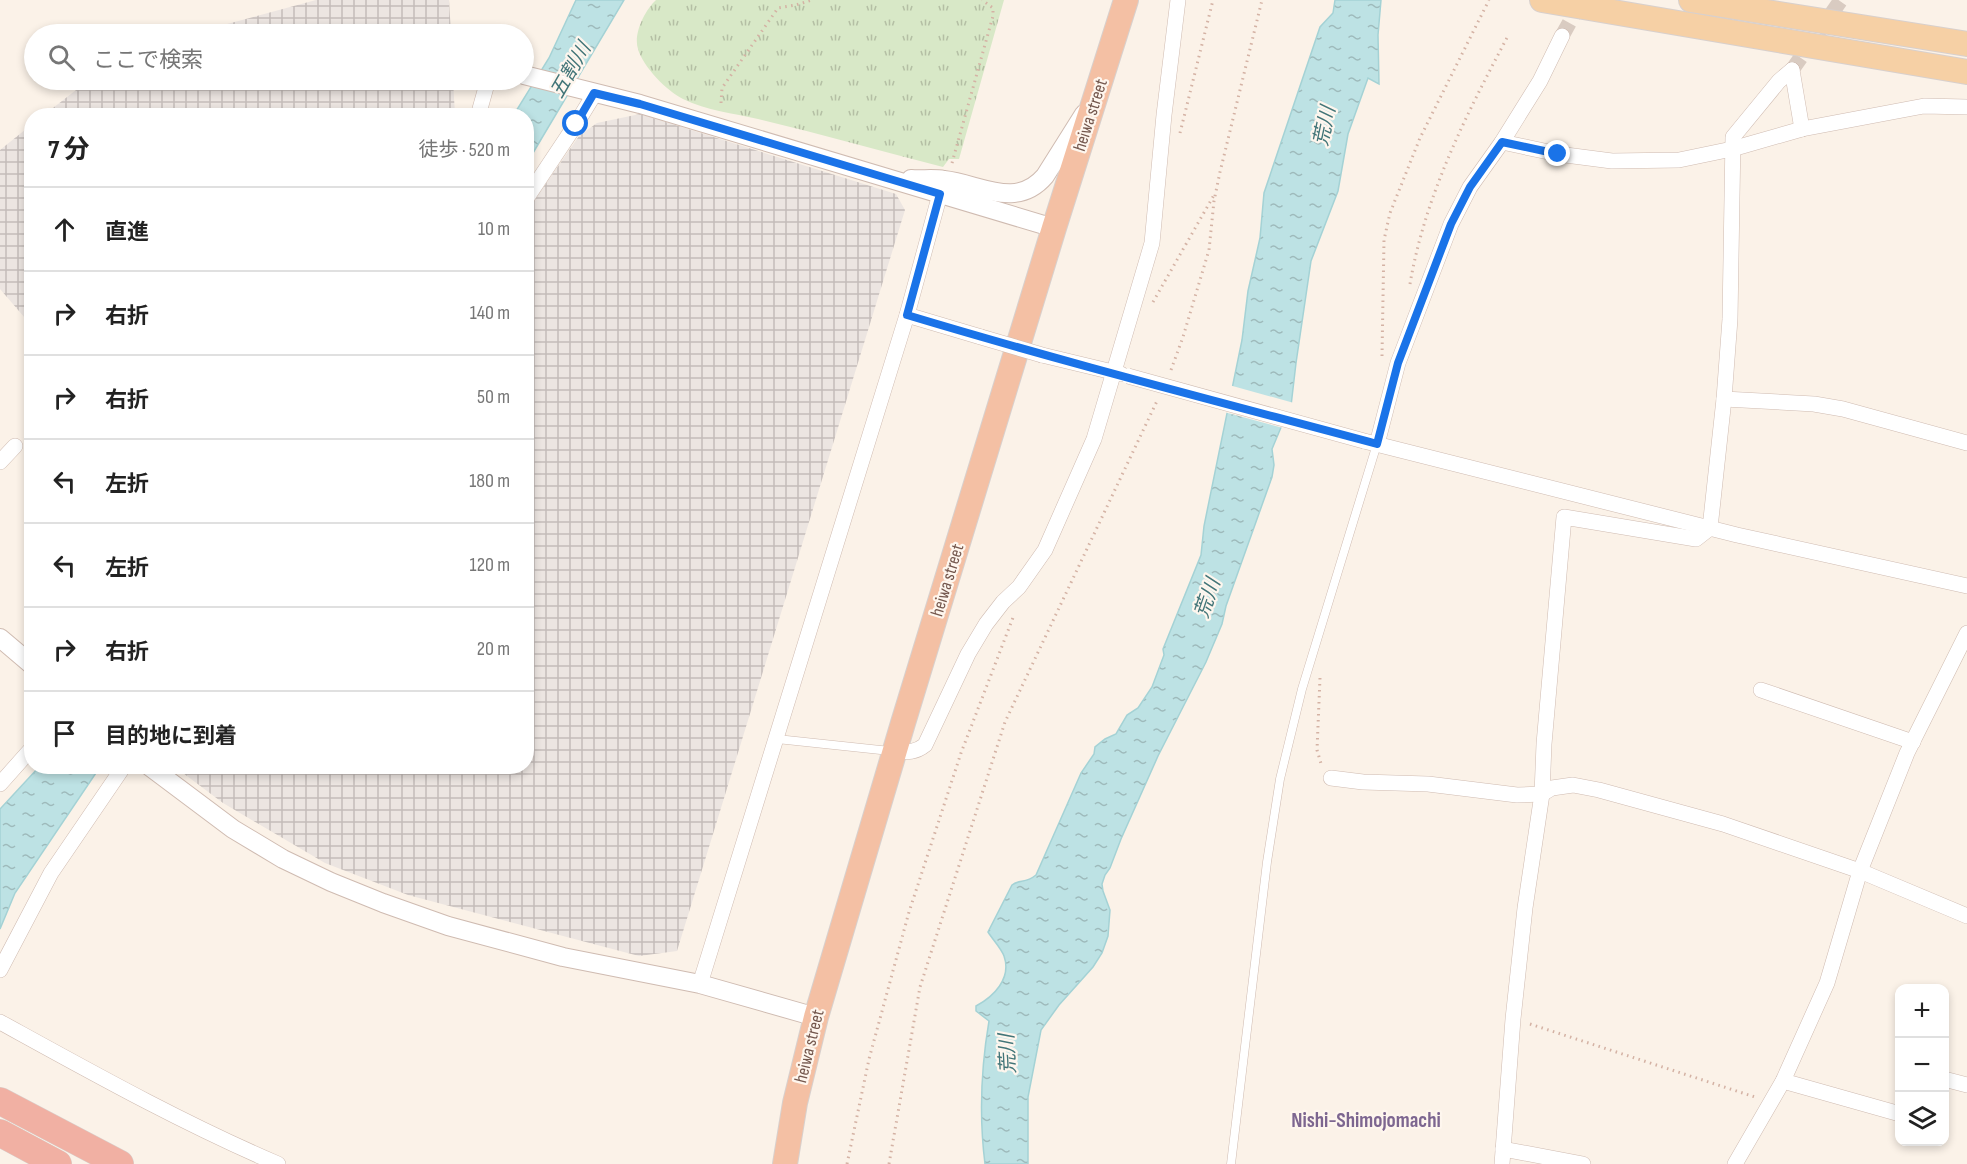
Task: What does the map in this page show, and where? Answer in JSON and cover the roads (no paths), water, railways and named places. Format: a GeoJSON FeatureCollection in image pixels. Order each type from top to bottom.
{"type":"FeatureCollection","features":[{"type":"Feature","properties":{"kind":"highway","name":"heiwa street"},"geometry":{"type":"LineString","coordinates":[[785,1164],[795,1103],[816,1017],[1054,228],[1126,0]]}},
{"type":"Feature","properties":{"kind":"highway"},"geometry":{"type":"LineString","coordinates":[[0,1101],[120,1164]]}},
{"type":"Feature","properties":{"kind":"highway"},"geometry":{"type":"LineString","coordinates":[[0,1133],[58,1164]]}},
{"type":"Feature","properties":{"kind":"main road"},"geometry":{"type":"LineString","coordinates":[[1109,55],[1116,0]]}},
{"type":"Feature","properties":{"kind":"main road"},"geometry":{"type":"LineString","coordinates":[[1542,0],[1967,72]]}},
{"type":"Feature","properties":{"kind":"main road"},"geometry":{"type":"LineString","coordinates":[[1691,0],[1967,44]]}},
{"type":"Feature","properties":{"kind":"street"},"geometry":{"type":"LineString","coordinates":[[895,751],[910,752],[919,750],[925,745],[968,654],[986,624],[1020,587],[1045,550],[1094,439],[1152,243],[1178,0]]}},
{"type":"Feature","properties":{"kind":"street"},"geometry":{"type":"LineString","coordinates":[[1370,442],[1451,224],[1470,187],[1502,142],[1540,81],[1562,36]]}},
{"type":"Feature","properties":{"kind":"street"},"geometry":{"type":"LineString","coordinates":[[1583,1164],[1502,1156],[1525,908],[1542,794],[1544,744],[1564,517],[1696,539],[1710,528],[1730,319],[1733,137],[1779,81],[1792,70],[1803,129]]}},
{"type":"Feature","properties":{"kind":"street"},"geometry":{"type":"LineString","coordinates":[[534,78],[651,107],[1054,228]]}},
{"type":"Feature","properties":{"kind":"street"},"geometry":{"type":"LineString","coordinates":[[480,108],[485,90]]}},
{"type":"Feature","properties":{"kind":"street"},"geometry":{"type":"LineString","coordinates":[[534,187],[571,133],[589,92]]}},
{"type":"Feature","properties":{"kind":"street"},"geometry":{"type":"LineString","coordinates":[[891,179],[944,180],[1007,194],[1019,194],[1029,190],[1045,176],[1096,96]]}},
{"type":"Feature","properties":{"kind":"street"},"geometry":{"type":"LineString","coordinates":[[1502,142],[1558,154],[1612,161],[1679,160],[1732,149],[1803,129],[1924,106],[1967,107]]}},
{"type":"Feature","properties":{"kind":"street"},"geometry":{"type":"LineString","coordinates":[[700,984],[907,315],[940,194]]}},
{"type":"Feature","properties":{"kind":"street"},"geometry":{"type":"LineString","coordinates":[[907,315],[1042,355],[1370,442],[1710,528],[1967,586]]}},
{"type":"Feature","properties":{"kind":"street"},"geometry":{"type":"LineString","coordinates":[[1724,399],[1814,404],[1843,409],[1967,443]]}},
{"type":"Feature","properties":{"kind":"street"},"geometry":{"type":"LineString","coordinates":[[0,462],[15,446]]}},
{"type":"Feature","properties":{"kind":"street"},"geometry":{"type":"LineString","coordinates":[[1735,1164],[1783,1081],[1827,983],[1860,871],[1913,742],[1967,633]]}},
{"type":"Feature","properties":{"kind":"street"},"geometry":{"type":"LineString","coordinates":[[0,638],[24,658]]}},
{"type":"Feature","properties":{"kind":"street"},"geometry":{"type":"LineString","coordinates":[[1761,690],[1913,742]]}},
{"type":"Feature","properties":{"kind":"street"},"geometry":{"type":"LineString","coordinates":[[0,784],[24,757]]}},
{"type":"Feature","properties":{"kind":"street"},"geometry":{"type":"LineString","coordinates":[[0,970],[51,873],[119,774]]}},
{"type":"Feature","properties":{"kind":"street"},"geometry":{"type":"LineString","coordinates":[[160,774],[233,829],[283,860],[373,899],[448,926],[563,957],[700,984],[816,1017]]}},
{"type":"Feature","properties":{"kind":"street"},"geometry":{"type":"LineString","coordinates":[[1331,778],[1363,782],[1428,784],[1517,795],[1542,794],[1552,788],[1573,785],[1599,790],[1723,824],[1860,871],[1967,916]]}},
{"type":"Feature","properties":{"kind":"street"},"geometry":{"type":"LineString","coordinates":[[0,1022],[136,1096],[278,1164]]}},
{"type":"Feature","properties":{"kind":"street"},"geometry":{"type":"LineString","coordinates":[[1949,1080],[1967,1084]]}},
{"type":"Feature","properties":{"kind":"street"},"geometry":{"type":"LineString","coordinates":[[1783,1081],[1895,1113]]}},
{"type":"Feature","properties":{"kind":"lane"},"geometry":{"type":"LineString","coordinates":[[1231,1164],[1267,862],[1280,779],[1302,689],[1370,442]]}},
{"type":"Feature","properties":{"kind":"lane"},"geometry":{"type":"LineString","coordinates":[[777,739],[895,751]]}},
{"type":"Feature","properties":{"kind":"water","name":"五割川"},"geometry":{"type":"Polygon","coordinates":[[[576,0],[624,0],[534,151],[534,108],[518,108],[529,90],[534,90],[534,82],[549,58],[576,0]]]}},
{"type":"Feature","properties":{"kind":"water","name":"荒川"},"geometry":{"type":"Polygon","coordinates":[[[1335,0],[1381,0],[1378,35],[1379,84],[1368,78],[1348,134],[1338,191],[1311,261],[1289,423],[1282,425],[1272,449],[1274,465],[1272,477],[1226,606],[1222,624],[1206,662],[1158,756],[1105,875],[1102,884],[1103,891],[1110,910],[1108,936],[1102,953],[1041,1030],[1028,1097],[1028,1164],[985,1164],[982,1092],[989,1021],[976,1011],[976,1006],[989,998],[999,986],[1003,980],[1006,964],[1003,953],[988,932],[1012,885],[1029,880],[1036,875],[1081,773],[1094,754],[1095,747],[1116,734],[1127,715],[1138,708],[1152,687],[1164,655],[1163,649],[1201,555],[1204,526],[1260,238],[1264,193],[1320,27],[1333,13],[1335,0]]]}},
{"type":"Feature","properties":{"kind":"water"},"geometry":{"type":"Polygon","coordinates":[[[32,774],[95,774],[15,893],[0,929],[0,809],[32,774]]]}},
{"type":"Feature","properties":{"kind":"tunnel"},"geometry":{"type":"LineString","coordinates":[[1562,36],[1582,0]]}},
{"type":"Feature","properties":{"kind":"tunnel"},"geometry":{"type":"LineString","coordinates":[[1792,70],[1841,0]]}},
{"type":"Feature","properties":{"kind":"district","name":"Nishi-Shimojomachi"},"geometry":{"type":"Point","coordinates":[1366,1120]}}]}
